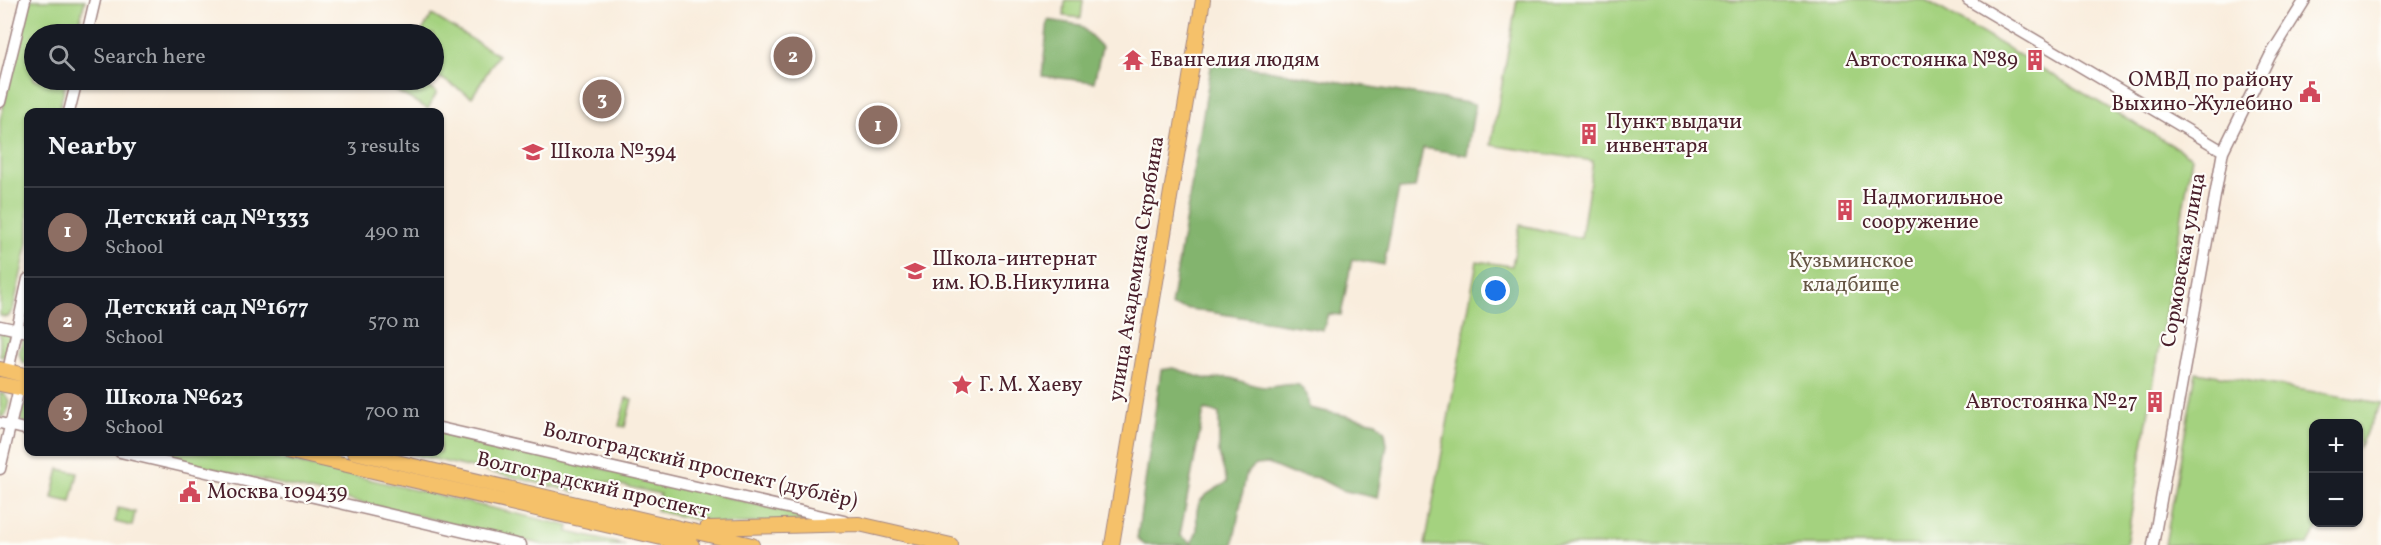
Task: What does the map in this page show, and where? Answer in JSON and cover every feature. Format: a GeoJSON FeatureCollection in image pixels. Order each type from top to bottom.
{"type":"FeatureCollection","features":[{"type":"Feature","properties":{"kind":"main road","name":"улица Академика Скрябина"},"geometry":{"type":"LineString","coordinates":[[1112,545],[1203,0]]}},
{"type":"Feature","properties":{"kind":"main road"},"geometry":{"type":"LineString","coordinates":[[4,370],[24,374]]}},
{"type":"Feature","properties":{"kind":"main road"},"geometry":{"type":"LineString","coordinates":[[0,384],[24,389]]}},
{"type":"Feature","properties":{"kind":"main road","name":"Волгоградский проспект"},"geometry":{"type":"LineString","coordinates":[[308,456],[692,545]]}},
{"type":"Feature","properties":{"kind":"main road","name":"Волгоградский проспект"},"geometry":{"type":"LineString","coordinates":[[371,456],[752,545]]}},
{"type":"Feature","properties":{"kind":"main road"},"geometry":{"type":"LineString","coordinates":[[657,522],[721,528],[858,524]]}},
{"type":"Feature","properties":{"kind":"main road","name":"Волгоградский проспект (дублёр)"},"geometry":{"type":"LineString","coordinates":[[858,524],[951,545]]}},
{"type":"Feature","properties":{"kind":"main road"},"geometry":{"type":"LineString","coordinates":[[626,529],[671,545]]}},
{"type":"Feature","properties":{"kind":"street"},"geometry":{"type":"LineString","coordinates":[[0,102],[24,0]]}},
{"type":"Feature","properties":{"kind":"street"},"geometry":{"type":"LineString","coordinates":[[89,24],[95,0]]}},
{"type":"Feature","properties":{"kind":"street"},"geometry":{"type":"LineString","coordinates":[[1968,0],[2223,151]]}},
{"type":"Feature","properties":{"kind":"street","name":"Сормовская улица"},"geometry":{"type":"LineString","coordinates":[[2153,545],[2223,151],[2270,56],[2305,0]]}},
{"type":"Feature","properties":{"kind":"street"},"geometry":{"type":"LineString","coordinates":[[70,108],[74,90]]}},
{"type":"Feature","properties":{"kind":"street"},"geometry":{"type":"LineString","coordinates":[[4,370],[24,297]]}},
{"type":"Feature","properties":{"kind":"street"},"geometry":{"type":"LineString","coordinates":[[0,326],[24,331]]}},
{"type":"Feature","properties":{"kind":"street"},"geometry":{"type":"LineString","coordinates":[[0,469],[5,424],[24,389]]}},
{"type":"Feature","properties":{"kind":"street"},"geometry":{"type":"LineString","coordinates":[[5,424],[24,429]]}},
{"type":"Feature","properties":{"kind":"street","name":"Волгоградский проспект (дублёр)"},"geometry":{"type":"LineString","coordinates":[[444,429],[858,524]]}},
{"type":"Feature","properties":{"kind":"street"},"geometry":{"type":"LineString","coordinates":[[137,456],[520,545]]}},
{"type":"Feature","properties":{"kind":"green space"},"geometry":{"type":"Polygon","coordinates":[[[29,0],[85,0],[79,24],[24,24],[24,90],[64,90],[60,108],[24,108],[24,260],[13,310],[8,317],[0,316],[0,120],[29,0]]]}},
{"type":"Feature","properties":{"kind":"green space"},"geometry":{"type":"Polygon","coordinates":[[[1065,0],[1083,0],[1081,18],[1064,16],[1065,0]]]}},
{"type":"Feature","properties":{"kind":"green space","name":"Кузьминское кладбище"},"geometry":{"type":"Polygon","coordinates":[[[1517,0],[1926,0],[2192,157],[2126,545],[1425,545],[1477,261],[1512,266],[1520,225],[1581,238],[1593,161],[1491,145],[1517,0]]]}},
{"type":"Feature","properties":{"kind":"green space"},"geometry":{"type":"Polygon","coordinates":[[[432,15],[498,55],[472,97],[444,80],[444,24],[426,24],[432,15]]]}},
{"type":"Feature","properties":{"kind":"green space"},"geometry":{"type":"Polygon","coordinates":[[[1048,20],[1080,25],[1102,47],[1094,82],[1042,76],[1048,20]]]}},
{"type":"Feature","properties":{"kind":"green space"},"geometry":{"type":"Polygon","coordinates":[[[1212,61],[1475,104],[1467,155],[1423,148],[1415,188],[1399,189],[1384,265],[1352,259],[1341,315],[1328,314],[1323,330],[1171,306],[1212,61]]]}},
{"type":"Feature","properties":{"kind":"green space"},"geometry":{"type":"Polygon","coordinates":[[[394,90],[433,90],[437,92],[429,108],[394,90]]]}},
{"type":"Feature","properties":{"kind":"green space"},"geometry":{"type":"Polygon","coordinates":[[[0,329],[6,330],[11,338],[8,354],[2,357],[0,356],[0,329]]]}},
{"type":"Feature","properties":{"kind":"green space"},"geometry":{"type":"Polygon","coordinates":[[[24,339],[24,363],[19,353],[24,339]]]}},
{"type":"Feature","properties":{"kind":"green space"},"geometry":{"type":"Polygon","coordinates":[[[1173,368],[1203,378],[1235,379],[1262,387],[1299,385],[1307,395],[1309,408],[1376,422],[1385,432],[1387,445],[1378,498],[1341,490],[1318,478],[1292,474],[1268,464],[1255,465],[1246,475],[1233,545],[1145,545],[1137,539],[1161,370],[1173,368]],[[1204,410],[1180,535],[1191,543],[1197,528],[1197,511],[1200,502],[1206,495],[1227,482],[1219,454],[1219,413],[1204,410]]]}},
{"type":"Feature","properties":{"kind":"green space"},"geometry":{"type":"Polygon","coordinates":[[[2196,372],[2381,403],[2363,439],[2363,419],[2309,419],[2309,527],[2318,527],[2308,545],[2165,545],[2196,372]]]}},
{"type":"Feature","properties":{"kind":"green space"},"geometry":{"type":"Polygon","coordinates":[[[0,393],[5,394],[9,401],[6,414],[1,418],[0,393]]]}},
{"type":"Feature","properties":{"kind":"green space"},"geometry":{"type":"Polygon","coordinates":[[[626,398],[632,399],[625,427],[619,426],[626,398]]]}},
{"type":"Feature","properties":{"kind":"green space"},"geometry":{"type":"Polygon","coordinates":[[[24,406],[24,423],[21,421],[24,406]]]}},
{"type":"Feature","properties":{"kind":"green space"},"geometry":{"type":"Polygon","coordinates":[[[444,432],[808,516],[808,522],[715,524],[656,511],[660,494],[598,480],[595,490],[577,486],[576,492],[420,456],[444,456],[444,432]]]}},
{"type":"Feature","properties":{"kind":"green space"},"geometry":{"type":"Polygon","coordinates":[[[158,456],[270,456],[569,526],[568,532],[625,545],[544,545],[158,456]]]}},
{"type":"Feature","properties":{"kind":"green space"},"geometry":{"type":"Polygon","coordinates":[[[59,469],[78,473],[71,502],[52,498],[59,469]]]}},
{"type":"Feature","properties":{"kind":"green space"},"geometry":{"type":"Polygon","coordinates":[[[118,508],[135,512],[132,526],[115,522],[118,508]]]}},
{"type":"Feature","properties":{"kind":"place","name":"Детский сад №1677"},"geometry":{"type":"Point","coordinates":[793,56]}},
{"type":"Feature","properties":{"kind":"place","name":"Евангелия людям"},"geometry":{"type":"Point","coordinates":[1133,60]}},
{"type":"Feature","properties":{"kind":"place","name":"Автостоянка №89"},"geometry":{"type":"Point","coordinates":[2035,60]}},
{"type":"Feature","properties":{"kind":"place","name":"ОМВД по району Выхино-Жулебино"},"geometry":{"type":"Point","coordinates":[2310,92]}},
{"type":"Feature","properties":{"kind":"place","name":"Школа №623"},"geometry":{"type":"Point","coordinates":[602,99]}},
{"type":"Feature","properties":{"kind":"place","name":"Детский сад №1333"},"geometry":{"type":"Point","coordinates":[878,125]}},
{"type":"Feature","properties":{"kind":"place","name":"Пункт выдачи инвентаря"},"geometry":{"type":"Point","coordinates":[1589,134]}},
{"type":"Feature","properties":{"kind":"place","name":"Школа №394"},"geometry":{"type":"Point","coordinates":[533,152]}},
{"type":"Feature","properties":{"kind":"place","name":"Надмогильное сооружение"},"geometry":{"type":"Point","coordinates":[1845,210]}},
{"type":"Feature","properties":{"kind":"place","name":"Школа-интернат им. Ю.В.Никулина"},"geometry":{"type":"Point","coordinates":[915,271]}},
{"type":"Feature","properties":{"kind":"place","name":"Г. М. Хаеву"},"geometry":{"type":"Point","coordinates":[962,385]}},
{"type":"Feature","properties":{"kind":"place","name":"Автостоянка №27"},"geometry":{"type":"Point","coordinates":[2155,402]}},
{"type":"Feature","properties":{"kind":"place","name":"Москва 109439"},"geometry":{"type":"Point","coordinates":[190,492]}}]}
